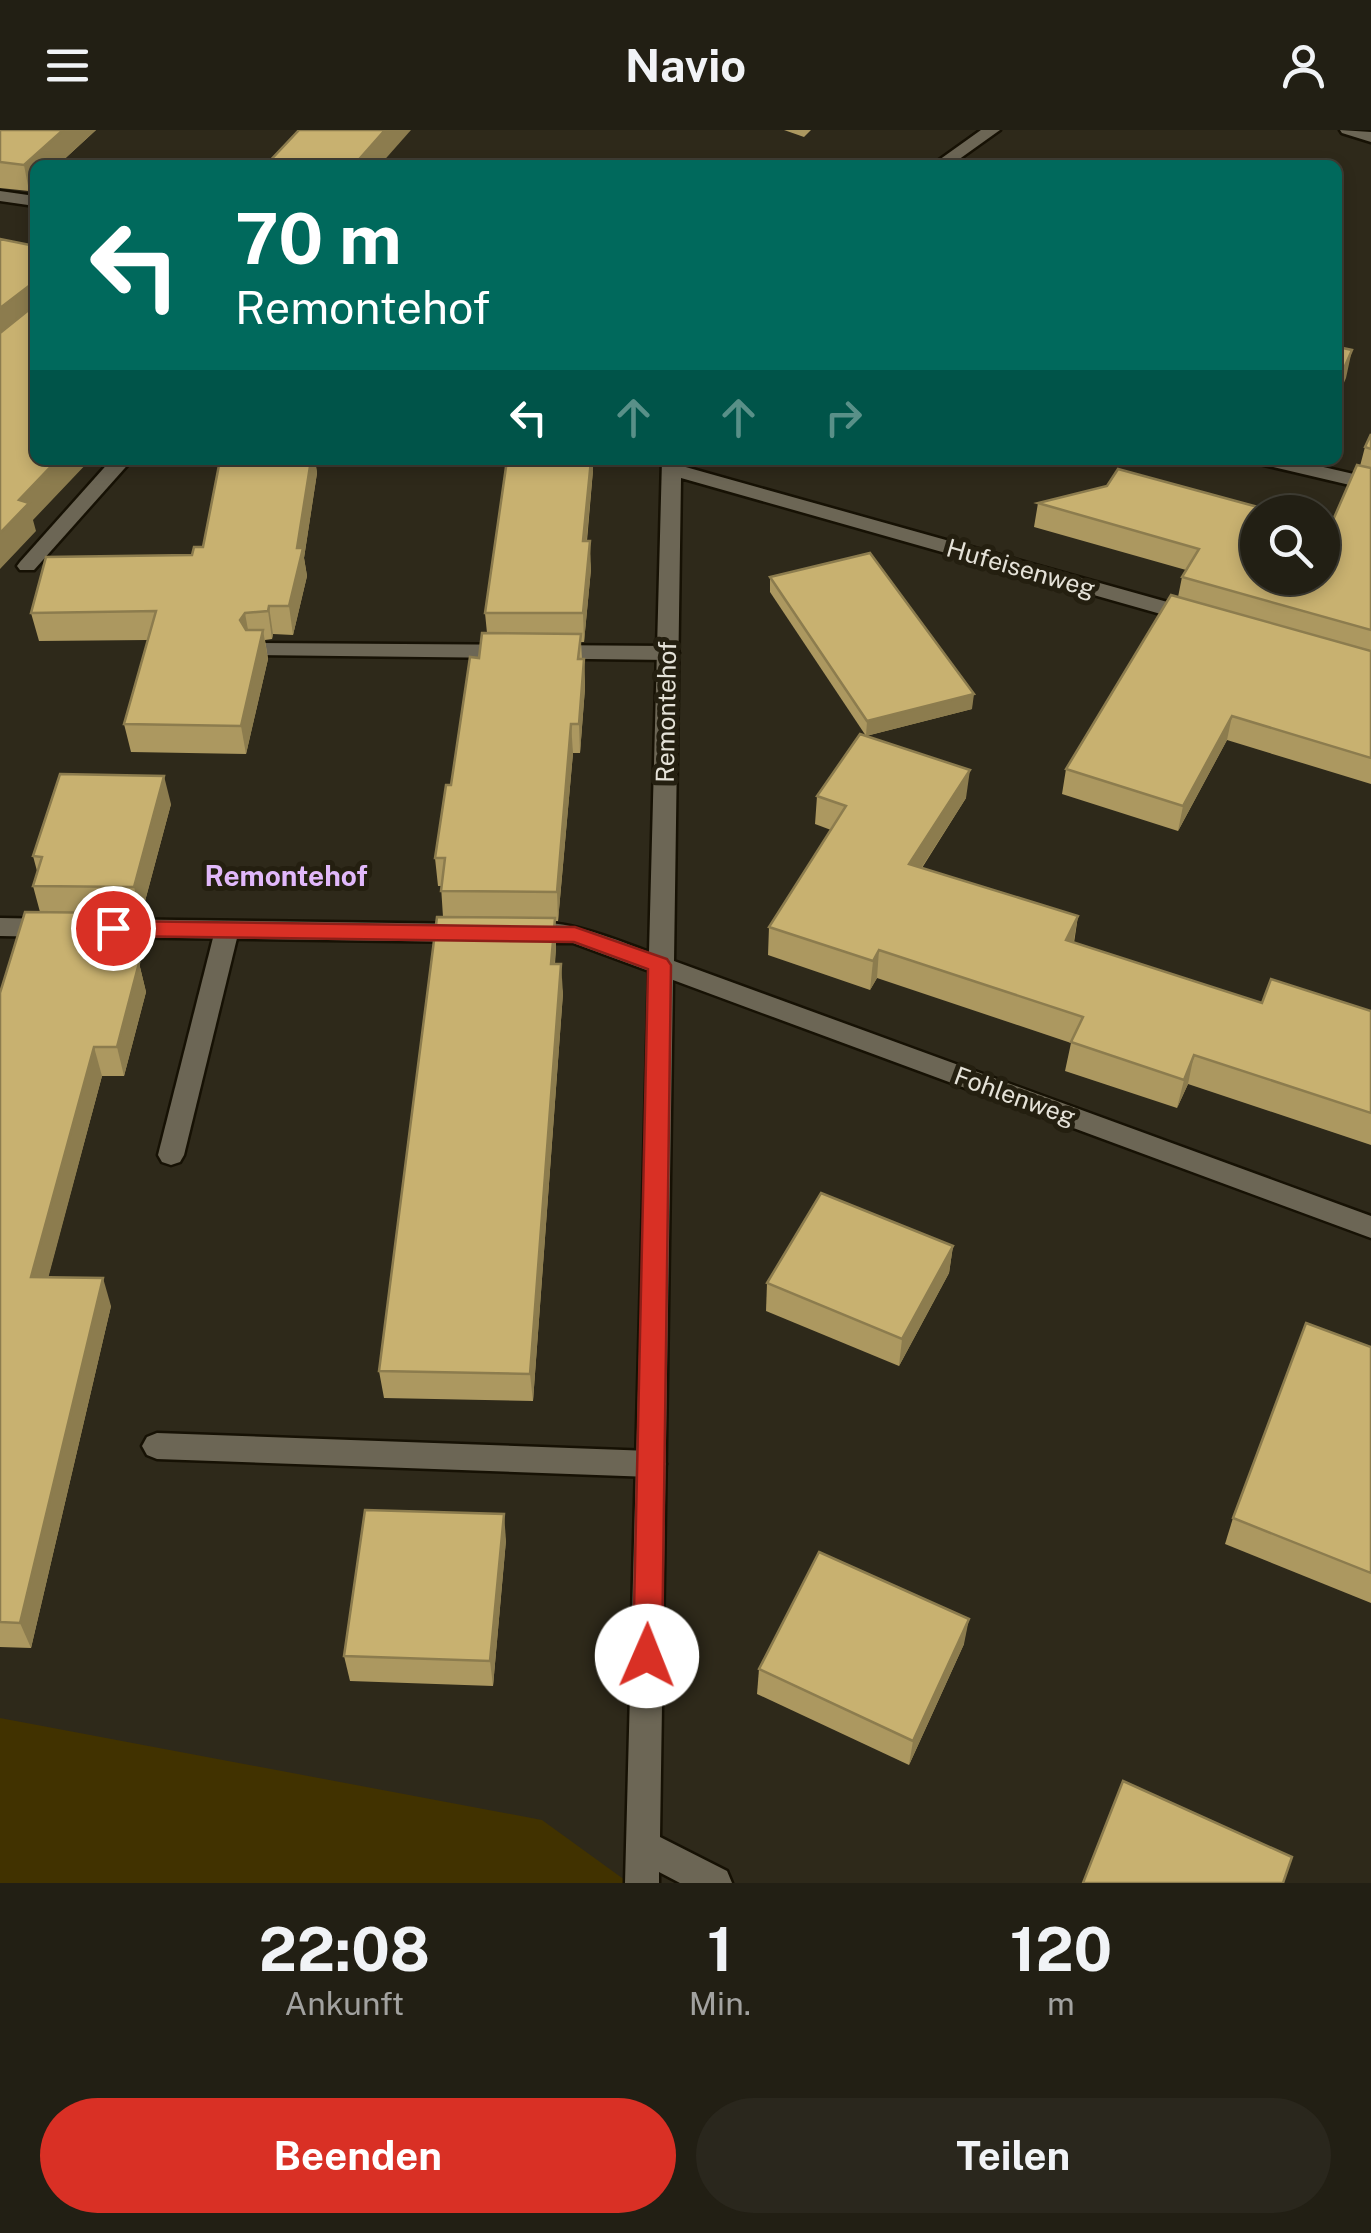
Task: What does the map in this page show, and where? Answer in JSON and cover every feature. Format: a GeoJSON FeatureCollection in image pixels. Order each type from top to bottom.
{"type":"FeatureCollection","features":[{"type":"Feature","properties":{"kind":"street"},"geometry":{"type":"LineString","coordinates":[[947,160],[992,130]]}},
{"type":"Feature","properties":{"kind":"street"},"geometry":{"type":"LineString","coordinates":[[1348,130],[1371,137]]}},
{"type":"Feature","properties":{"kind":"street"},"geometry":{"type":"LineString","coordinates":[[0,196],[30,199]]}},
{"type":"Feature","properties":{"kind":"street"},"geometry":{"type":"LineString","coordinates":[[27,566],[118,465]]}},
{"type":"Feature","properties":{"kind":"street","name":"Remontehof"},"geometry":{"type":"LineString","coordinates":[[642,1883],[672,465]]}},
{"type":"Feature","properties":{"kind":"street","name":"Hufeisenweg"},"geometry":{"type":"LineString","coordinates":[[675,465],[1222,624]]}},
{"type":"Feature","properties":{"kind":"street"},"geometry":{"type":"LineString","coordinates":[[1289,465],[1371,484]]}},
{"type":"Feature","properties":{"kind":"street"},"geometry":{"type":"LineString","coordinates":[[259,650],[668,653]]}},
{"type":"Feature","properties":{"kind":"street"},"geometry":{"type":"LineString","coordinates":[[0,927],[575,934],[660,965]]}},
{"type":"Feature","properties":{"kind":"street"},"geometry":{"type":"LineString","coordinates":[[171,1154],[226,930]]}},
{"type":"Feature","properties":{"kind":"street","name":"Fohlenweg"},"geometry":{"type":"LineString","coordinates":[[660,965],[1371,1226]]}},
{"type":"Feature","properties":{"kind":"street"},"geometry":{"type":"LineString","coordinates":[[157,1446],[651,1464]]}},
{"type":"Feature","properties":{"kind":"street"},"geometry":{"type":"LineString","coordinates":[[644,1847],[714,1883]]}},
{"type":"Feature","properties":{"kind":"shaded area"},"geometry":{"type":"Polygon","coordinates":[[[0,1718],[542,1820],[629,1883],[0,1883],[0,1718]]]}},
{"type":"Feature","properties":{"kind":"building"},"geometry":{"type":"Polygon","coordinates":[[[0,130],[63,130],[24,165],[0,162],[0,130]]]}},
{"type":"Feature","properties":{"kind":"building"},"geometry":{"type":"Polygon","coordinates":[[[299,130],[385,130],[358,160],[271,160],[299,130]]]}},
{"type":"Feature","properties":{"kind":"building"},"geometry":{"type":"Polygon","coordinates":[[[0,239],[30,245],[30,287],[0,308],[0,239]]]}},
{"type":"Feature","properties":{"kind":"building"},"geometry":{"type":"Polygon","coordinates":[[[30,309],[30,465],[52,465],[19,500],[29,503],[0,533],[0,333],[30,309]]]}},
{"type":"Feature","properties":{"kind":"building"},"geometry":{"type":"Polygon","coordinates":[[[1342,348],[1352,350],[1342,373],[1342,348]]]}},
{"type":"Feature","properties":{"kind":"building"},"geometry":{"type":"Polygon","coordinates":[[[219,465],[310,465],[297,548],[303,548],[289,606],[269,606],[268,611],[245,613],[240,620],[246,630],[263,630],[241,726],[124,724],[156,611],[31,613],[46,557],[192,555],[194,547],[203,547],[219,465]]]}},
{"type":"Feature","properties":{"kind":"building"},"geometry":{"type":"Polygon","coordinates":[[[506,465],[591,465],[583,541],[590,541],[583,613],[485,613],[506,465]]]}},
{"type":"Feature","properties":{"kind":"building"},"geometry":{"type":"Polygon","coordinates":[[[1357,465],[1371,468],[1371,630],[1246,595],[1340,595],[1340,504],[1357,465]]]}},
{"type":"Feature","properties":{"kind":"building"},"geometry":{"type":"Polygon","coordinates":[[[1118,469],[1240,502],[1240,593],[1182,577],[1199,549],[1038,503],[1107,486],[1118,469]]]}},
{"type":"Feature","properties":{"kind":"building"},"geometry":{"type":"Polygon","coordinates":[[[870,553],[974,694],[867,721],[770,577],[870,553]]]}},
{"type":"Feature","properties":{"kind":"building"},"geometry":{"type":"Polygon","coordinates":[[[1171,595],[1371,651],[1371,758],[1232,716],[1183,806],[1066,769],[1171,595]]]}},
{"type":"Feature","properties":{"kind":"building"},"geometry":{"type":"Polygon","coordinates":[[[482,633],[581,634],[578,659],[584,659],[579,724],[571,724],[557,892],[441,891],[445,858],[435,858],[446,785],[451,785],[470,657],[479,658],[482,633]]]}},
{"type":"Feature","properties":{"kind":"building"},"geometry":{"type":"Polygon","coordinates":[[[860,734],[970,770],[909,864],[1078,916],[1066,940],[1262,1003],[1271,979],[1371,1011],[1371,1113],[1194,1055],[1184,1080],[1071,1042],[1083,1017],[879,950],[873,961],[769,927],[846,806],[817,796],[860,734]]]}},
{"type":"Feature","properties":{"kind":"building"},"geometry":{"type":"Polygon","coordinates":[[[60,774],[164,776],[134,887],[33,886],[42,857],[33,856],[60,774]]]}},
{"type":"Feature","properties":{"kind":"building"},"geometry":{"type":"Polygon","coordinates":[[[25,912],[127,913],[113,963],[139,963],[117,1047],[94,1047],[31,1277],[103,1278],[20,1623],[0,1622],[0,993],[25,912]]]}},
{"type":"Feature","properties":{"kind":"building"},"geometry":{"type":"Polygon","coordinates":[[[437,917],[555,918],[551,964],[561,964],[530,1374],[379,1371],[437,917]]]}},
{"type":"Feature","properties":{"kind":"building"},"geometry":{"type":"Polygon","coordinates":[[[821,1193],[953,1246],[902,1339],[767,1283],[821,1193]]]}},
{"type":"Feature","properties":{"kind":"building"},"geometry":{"type":"Polygon","coordinates":[[[1306,1323],[1371,1347],[1371,1573],[1233,1518],[1306,1323]]]}},
{"type":"Feature","properties":{"kind":"building"},"geometry":{"type":"Polygon","coordinates":[[[365,1510],[504,1514],[490,1661],[344,1656],[365,1510]]]}},
{"type":"Feature","properties":{"kind":"building"},"geometry":{"type":"Polygon","coordinates":[[[819,1552],[969,1619],[913,1741],[759,1669],[819,1552]]]}},
{"type":"Feature","properties":{"kind":"building"},"geometry":{"type":"Polygon","coordinates":[[[1123,1781],[1292,1857],[1283,1883],[1083,1883],[1123,1781]]]}},
{"type":"Feature","properties":{"kind":"district","name":"Remontehof"},"geometry":{"type":"Point","coordinates":[286,875]}},
{"type":"Feature","properties":{"kind":"route"},"geometry":{"type":"LineString","coordinates":[[113,928],[575,934],[660,965],[647,1656]]}}]}
